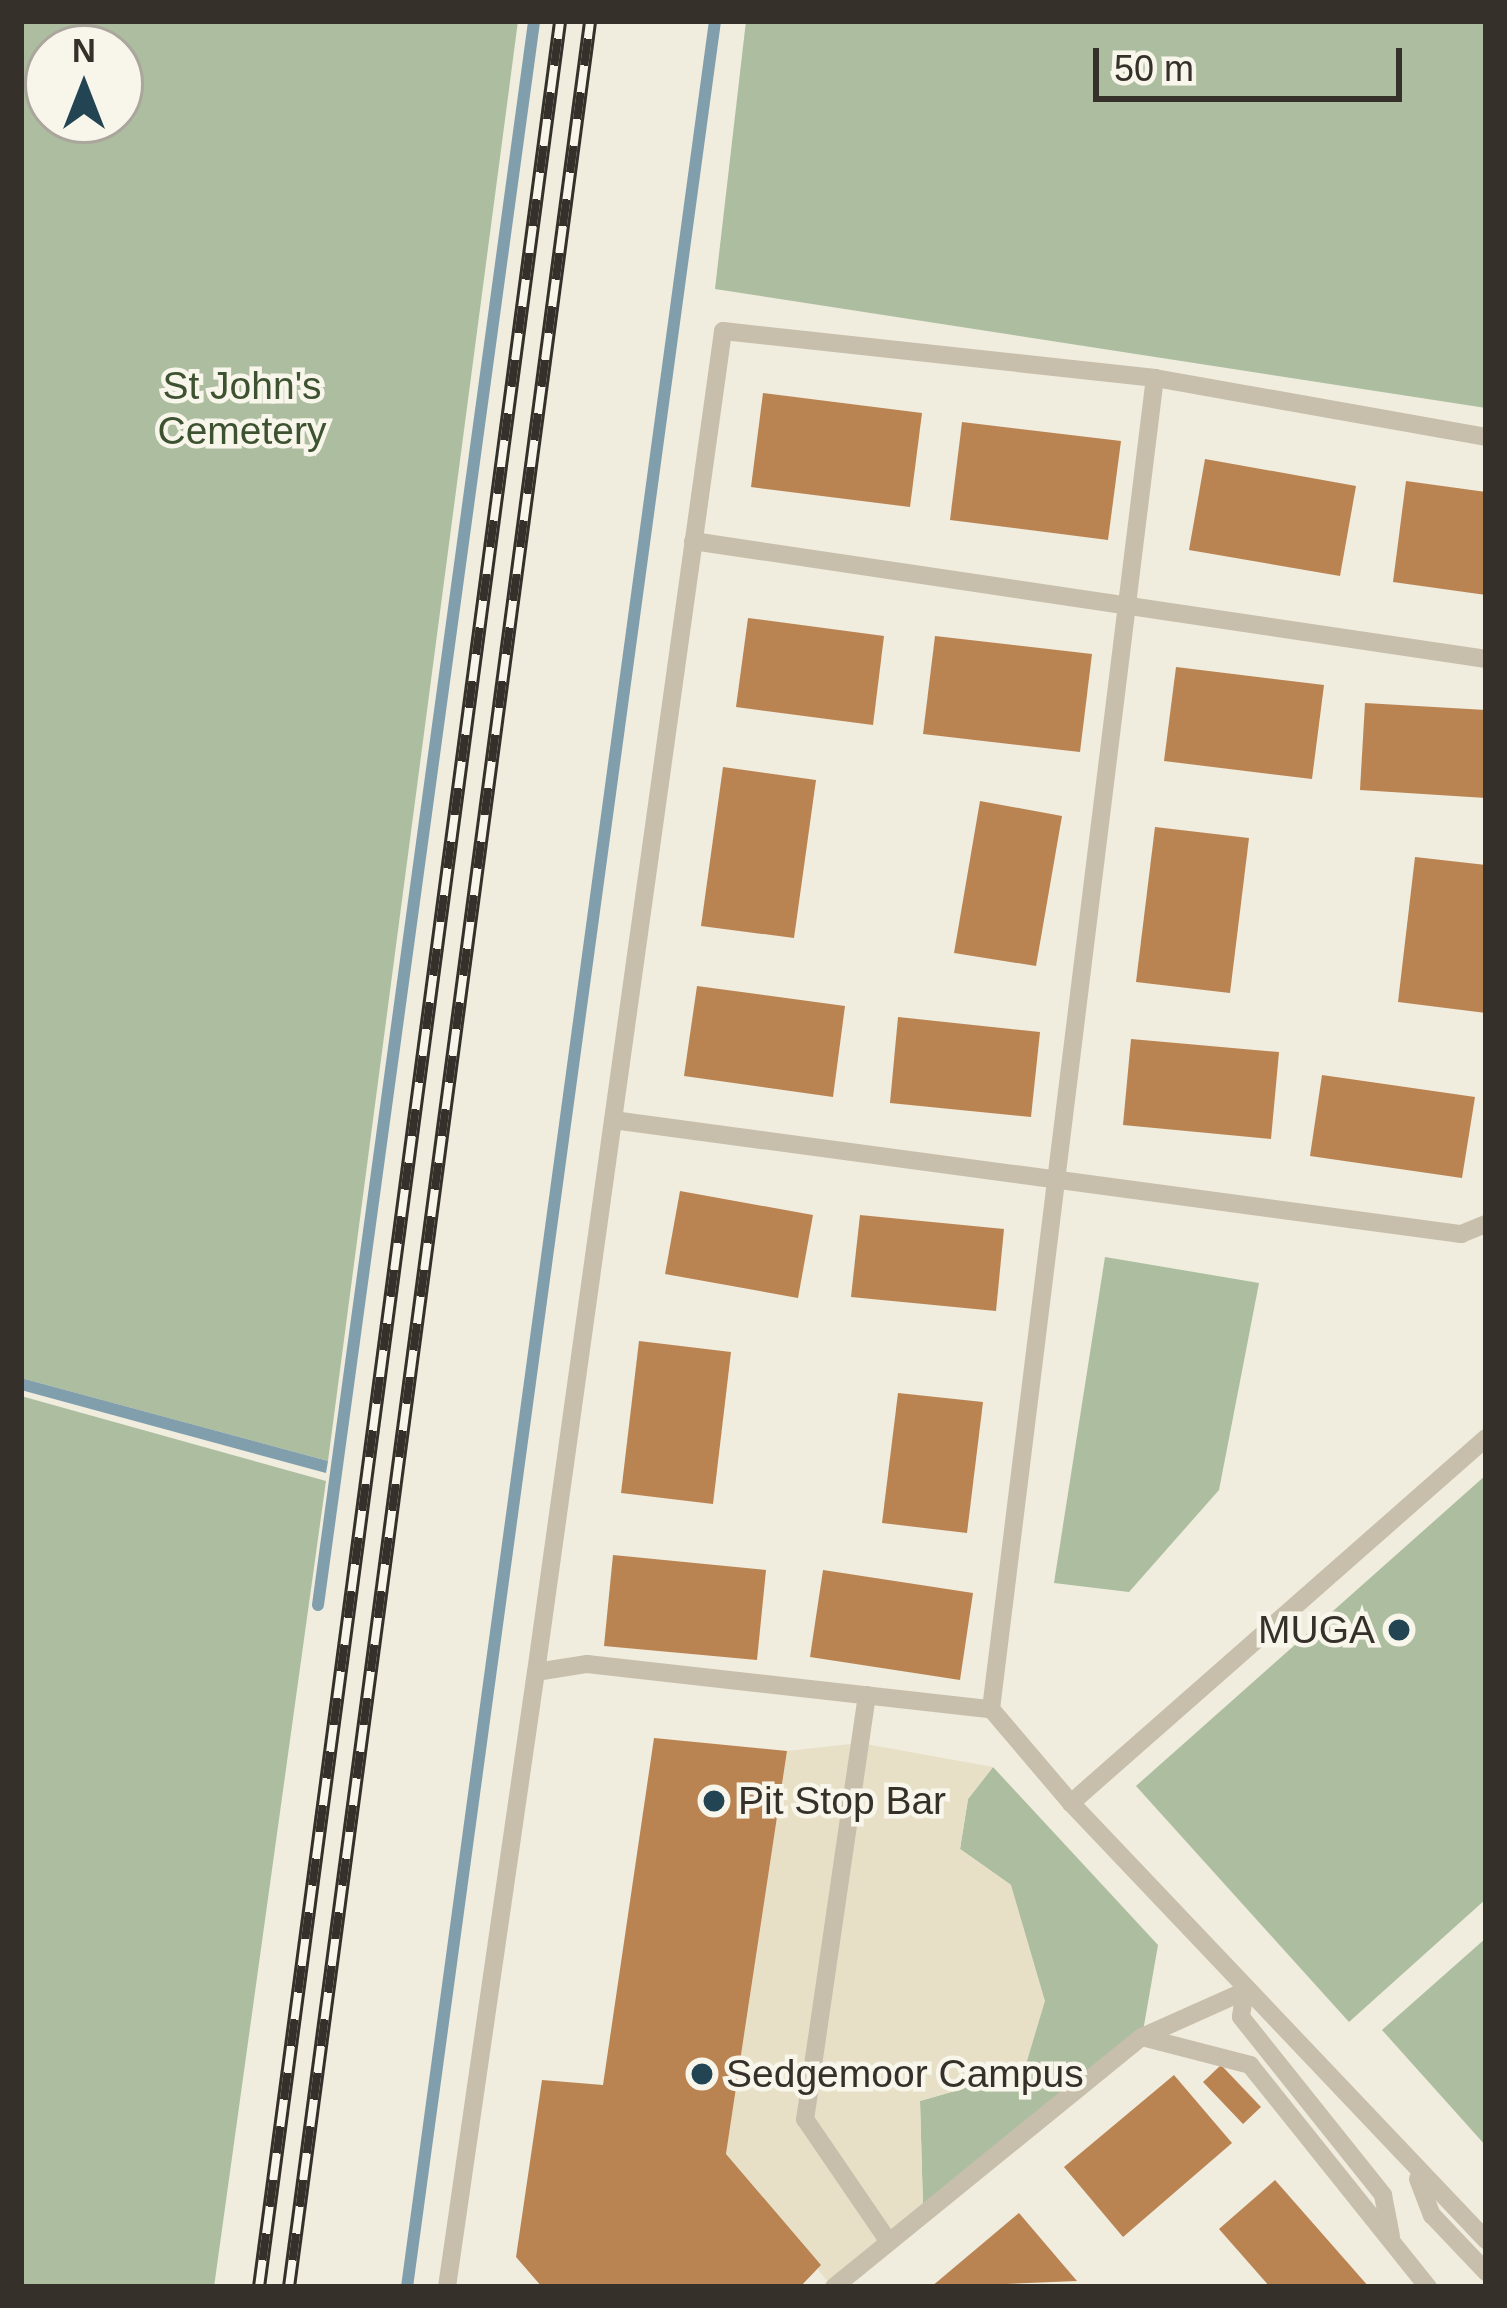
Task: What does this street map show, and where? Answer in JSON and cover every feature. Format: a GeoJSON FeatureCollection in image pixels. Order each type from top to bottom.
{"type":"FeatureCollection","features":[{"type":"Feature","properties":{"kind":"lane"},"geometry":{"type":"LineString","coordinates":[[446,2287],[722,331],[1155,378],[1486,437]]}},
{"type":"Feature","properties":{"kind":"lane"},"geometry":{"type":"LineString","coordinates":[[991,1709],[1155,378]]}},
{"type":"Feature","properties":{"kind":"lane"},"geometry":{"type":"LineString","coordinates":[[693,541],[1486,659]]}},
{"type":"Feature","properties":{"kind":"lane"},"geometry":{"type":"LineString","coordinates":[[613,1120],[1461,1234],[1486,1224]]}},
{"type":"Feature","properties":{"kind":"lane"},"geometry":{"type":"LineString","coordinates":[[1071,1803],[1486,1438]]}},
{"type":"Feature","properties":{"kind":"lane"},"geometry":{"type":"LineString","coordinates":[[536,1672],[587,1664],[991,1709],[1245,1991],[1486,2240]]}},
{"type":"Feature","properties":{"kind":"lane"},"geometry":{"type":"LineString","coordinates":[[866,1695],[805,2120],[887,2239]]}},
{"type":"Feature","properties":{"kind":"lane"},"geometry":{"type":"LineString","coordinates":[[834,2287],[887,2239],[1142,2037],[1245,1991]]}},
{"type":"Feature","properties":{"kind":"lane"},"geometry":{"type":"LineString","coordinates":[[1245,1991],[1241,2017],[1383,2195],[1392,2241]]}},
{"type":"Feature","properties":{"kind":"lane"},"geometry":{"type":"LineString","coordinates":[[1142,2037],[1250,2065],[1428,2287]]}},
{"type":"Feature","properties":{"kind":"lane"},"geometry":{"type":"LineString","coordinates":[[1414,2169],[1432,2215],[1486,2272]]}},
{"type":"Feature","properties":{"kind":"green space","name":"St John's Cemetery"},"geometry":{"type":"Polygon","coordinates":[[[21,21],[518,21],[328,1461],[21,1378],[21,21]]]}},
{"type":"Feature","properties":{"kind":"green space"},"geometry":{"type":"Polygon","coordinates":[[[746,21],[1486,21],[1486,408],[715,289],[746,21]]]}},
{"type":"Feature","properties":{"kind":"green space"},"geometry":{"type":"Polygon","coordinates":[[[1105,1257],[1259,1283],[1219,1490],[1129,1592],[1054,1583],[1105,1257]]]}},
{"type":"Feature","properties":{"kind":"green space"},"geometry":{"type":"Polygon","coordinates":[[[21,1396],[326,1481],[214,2287],[21,2287],[21,1396]]]}},
{"type":"Feature","properties":{"kind":"green space","name":"MUGA"},"geometry":{"type":"Polygon","coordinates":[[[1486,1475],[1486,1899],[1349,2022],[1136,1786],[1486,1475]]]}},
{"type":"Feature","properties":{"kind":"green space"},"geometry":{"type":"Polygon","coordinates":[[[993,1767],[1158,1945],[1142,2037],[923,2208],[920,2101],[1024,2071],[1011,1885],[960,1849],[968,1799],[993,1767]]]}},
{"type":"Feature","properties":{"kind":"green space"},"geometry":{"type":"Polygon","coordinates":[[[1486,1938],[1486,2146],[1382,2030],[1486,1938]]]}},
{"type":"Feature","properties":{"kind":"shaded area"},"geometry":{"type":"Polygon","coordinates":[[[860,1743],[993,1767],[968,1799],[960,1849],[1011,1885],[1045,2001],[1024,2071],[920,2101],[923,2208],[832,2287],[726,2154],[787,1751],[860,1743]]]}},
{"type":"Feature","properties":{"kind":"water"},"geometry":{"type":"Polygon","coordinates":[[[21,1378],[328,1461],[326,1473],[21,1390],[21,1378]]]}},
{"type":"Feature","properties":{"kind":"building"},"geometry":{"type":"Polygon","coordinates":[[[763,393],[922,413],[910,507],[751,487],[763,393]]]}},
{"type":"Feature","properties":{"kind":"building"},"geometry":{"type":"Polygon","coordinates":[[[962,422],[1121,441],[1108,540],[950,520],[962,422]]]}},
{"type":"Feature","properties":{"kind":"building"},"geometry":{"type":"Polygon","coordinates":[[[1205,459],[1356,486],[1340,576],[1189,550],[1205,459]]]}},
{"type":"Feature","properties":{"kind":"building"},"geometry":{"type":"Polygon","coordinates":[[[1406,481],[1486,492],[1486,595],[1393,582],[1406,481]]]}},
{"type":"Feature","properties":{"kind":"building"},"geometry":{"type":"Polygon","coordinates":[[[748,618],[884,636],[873,725],[736,707],[748,618]]]}},
{"type":"Feature","properties":{"kind":"building"},"geometry":{"type":"Polygon","coordinates":[[[935,636],[1092,654],[1080,752],[923,734],[935,636]]]}},
{"type":"Feature","properties":{"kind":"building"},"geometry":{"type":"Polygon","coordinates":[[[1176,667],[1324,685],[1312,779],[1164,761],[1176,667]]]}},
{"type":"Feature","properties":{"kind":"building"},"geometry":{"type":"Polygon","coordinates":[[[1365,703],[1486,710],[1486,798],[1360,790],[1365,703]]]}},
{"type":"Feature","properties":{"kind":"building"},"geometry":{"type":"Polygon","coordinates":[[[723,767],[816,780],[794,938],[701,926],[723,767]]]}},
{"type":"Feature","properties":{"kind":"building"},"geometry":{"type":"Polygon","coordinates":[[[980,801],[1062,816],[1036,966],[954,953],[980,801]]]}},
{"type":"Feature","properties":{"kind":"building"},"geometry":{"type":"Polygon","coordinates":[[[1155,827],[1249,838],[1230,993],[1136,982],[1155,827]]]}},
{"type":"Feature","properties":{"kind":"building"},"geometry":{"type":"Polygon","coordinates":[[[1415,857],[1486,865],[1486,1013],[1398,1002],[1415,857]]]}},
{"type":"Feature","properties":{"kind":"building"},"geometry":{"type":"Polygon","coordinates":[[[697,986],[845,1006],[833,1097],[684,1076],[697,986]]]}},
{"type":"Feature","properties":{"kind":"building"},"geometry":{"type":"Polygon","coordinates":[[[898,1017],[1040,1032],[1031,1117],[890,1103],[898,1017]]]}},
{"type":"Feature","properties":{"kind":"building"},"geometry":{"type":"Polygon","coordinates":[[[1131,1039],[1279,1052],[1271,1139],[1123,1125],[1131,1039]]]}},
{"type":"Feature","properties":{"kind":"building"},"geometry":{"type":"Polygon","coordinates":[[[1322,1075],[1475,1097],[1462,1178],[1310,1156],[1322,1075]]]}},
{"type":"Feature","properties":{"kind":"building"},"geometry":{"type":"Polygon","coordinates":[[[680,1191],[813,1215],[798,1298],[665,1274],[680,1191]]]}},
{"type":"Feature","properties":{"kind":"building"},"geometry":{"type":"Polygon","coordinates":[[[860,1215],[1004,1229],[996,1311],[851,1297],[860,1215]]]}},
{"type":"Feature","properties":{"kind":"building"},"geometry":{"type":"Polygon","coordinates":[[[639,1341],[731,1352],[713,1504],[621,1493],[639,1341]]]}},
{"type":"Feature","properties":{"kind":"building"},"geometry":{"type":"Polygon","coordinates":[[[898,1393],[983,1402],[967,1533],[882,1523],[898,1393]]]}},
{"type":"Feature","properties":{"kind":"building"},"geometry":{"type":"Polygon","coordinates":[[[613,1555],[766,1570],[757,1660],[604,1646],[613,1555]]]}},
{"type":"Feature","properties":{"kind":"building"},"geometry":{"type":"Polygon","coordinates":[[[823,1570],[973,1593],[960,1680],[810,1657],[823,1570]]]}},
{"type":"Feature","properties":{"kind":"building","name":"Sedgemoor Campus"},"geometry":{"type":"Polygon","coordinates":[[[654,1738],[787,1751],[726,2154],[821,2265],[800,2287],[542,2287],[516,2257],[542,2080],[603,2085],[654,1738]]]}},
{"type":"Feature","properties":{"kind":"building"},"geometry":{"type":"Polygon","coordinates":[[[1221,2065],[1261,2107],[1243,2124],[1203,2082],[1221,2065]]]}},
{"type":"Feature","properties":{"kind":"building"},"geometry":{"type":"Polygon","coordinates":[[[1174,2075],[1232,2143],[1123,2237],[1064,2167],[1174,2075]]]}},
{"type":"Feature","properties":{"kind":"building"},"geometry":{"type":"Polygon","coordinates":[[[1275,2180],[1369,2287],[1270,2287],[1219,2229],[1275,2180]]]}},
{"type":"Feature","properties":{"kind":"building"},"geometry":{"type":"Polygon","coordinates":[[[1019,2213],[1077,2281],[931,2287],[1019,2213]]]}},
{"type":"Feature","properties":{"kind":"waterway"},"geometry":{"type":"LineString","coordinates":[[318,1605],[534,21]]}},
{"type":"Feature","properties":{"kind":"waterway"},"geometry":{"type":"LineString","coordinates":[[407,2287],[715,21]]}},
{"type":"Feature","properties":{"kind":"railway"},"geometry":{"type":"LineString","coordinates":[[259,2287],[560,21]]}},
{"type":"Feature","properties":{"kind":"railway"},"geometry":{"type":"LineString","coordinates":[[289,2287],[590,21]]}},
{"type":"Feature","properties":{"kind":"place","name":"MUGA"},"geometry":{"type":"Point","coordinates":[1399,1630]}},
{"type":"Feature","properties":{"kind":"place","name":"Pit Stop Bar"},"geometry":{"type":"Point","coordinates":[714,1801]}},
{"type":"Feature","properties":{"kind":"place","name":"Sedgemoor Campus"},"geometry":{"type":"Point","coordinates":[702,2074]}}]}
